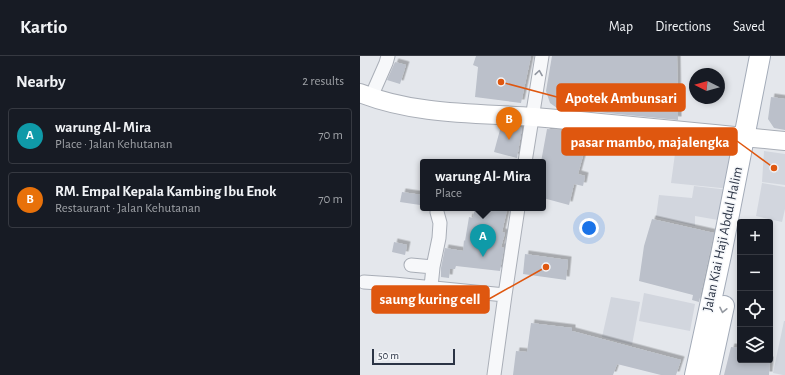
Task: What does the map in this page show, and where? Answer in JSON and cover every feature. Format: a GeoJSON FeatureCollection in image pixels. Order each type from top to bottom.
{"type":"FeatureCollection","features":[{"type":"Feature","properties":{"kind":"main road","name":"Jalan Kiai Haji Abdul Halim"},"geometry":{"type":"LineString","coordinates":[[741,219],[760,56]]}},
{"type":"Feature","properties":{"kind":"main road","name":"Jalan Kiai Haji Abdul Halim"},"geometry":{"type":"LineString","coordinates":[[709,375],[728,257],[750,137],[771,56]]}},
{"type":"Feature","properties":{"kind":"main road","name":"Jalan Kiai Haji Abdul Halim"},"geometry":{"type":"LineString","coordinates":[[695,375],[728,257],[737,233]]}},
{"type":"Feature","properties":{"kind":"street"},"geometry":{"type":"LineString","coordinates":[[388,56],[386,64],[365,95],[390,103],[435,111],[532,117],[785,141]]}},
{"type":"Feature","properties":{"kind":"street"},"geometry":{"type":"LineString","coordinates":[[525,159],[542,56]]}},
{"type":"Feature","properties":{"kind":"street"},"geometry":{"type":"LineString","coordinates":[[494,375],[518,211]]}},
{"type":"Feature","properties":{"kind":"street"},"geometry":{"type":"LineString","coordinates":[[431,287],[433,267],[439,238],[440,223],[437,212]]}},
{"type":"Feature","properties":{"kind":"street"},"geometry":{"type":"LineString","coordinates":[[411,265],[433,267]]}},
{"type":"Feature","properties":{"kind":"street"},"geometry":{"type":"LineString","coordinates":[[364,282],[505,295]]}},
{"type":"Feature","properties":{"kind":"shaded area"},"geometry":{"type":"Polygon","coordinates":[[[677,139],[740,144],[731,189],[671,183],[677,139]]]}},
{"type":"Feature","properties":{"kind":"shaded area"},"geometry":{"type":"Polygon","coordinates":[[[764,151],[785,154],[785,185],[762,182],[764,151]]]}},
{"type":"Feature","properties":{"kind":"shaded area"},"geometry":{"type":"Polygon","coordinates":[[[762,183],[785,187],[785,209],[782,222],[756,216],[762,183]]]}},
{"type":"Feature","properties":{"kind":"shaded area"},"geometry":{"type":"Polygon","coordinates":[[[694,186],[729,190],[724,221],[695,216],[695,226],[656,217],[659,195],[692,198],[694,186]]]}},
{"type":"Feature","properties":{"kind":"shaded area"},"geometry":{"type":"Polygon","coordinates":[[[644,293],[695,304],[690,331],[639,321],[644,293]]]}},
{"type":"Feature","properties":{"kind":"shaded area"},"geometry":{"type":"Polygon","coordinates":[[[611,297],[640,302],[632,345],[602,337],[611,297]]]}},
{"type":"Feature","properties":{"kind":"shaded area"},"geometry":{"type":"Polygon","coordinates":[[[784,321],[785,375],[783,375],[773,373],[784,321]]]}},
{"type":"Feature","properties":{"kind":"building"},"geometry":{"type":"Polygon","coordinates":[[[476,56],[531,56],[521,103],[475,97],[478,67],[473,65],[476,56]]]}},
{"type":"Feature","properties":{"kind":"building"},"geometry":{"type":"Polygon","coordinates":[[[552,56],[677,56],[678,120],[557,108],[550,103],[546,91],[552,56]]]}},
{"type":"Feature","properties":{"kind":"building"},"geometry":{"type":"Polygon","coordinates":[[[395,62],[406,65],[400,84],[387,80],[395,62]]]}},
{"type":"Feature","properties":{"kind":"building"},"geometry":{"type":"Polygon","coordinates":[[[771,97],[785,99],[785,130],[774,128],[768,119],[771,97]]]}},
{"type":"Feature","properties":{"kind":"building"},"geometry":{"type":"Polygon","coordinates":[[[501,126],[522,128],[517,158],[494,152],[501,126]]]}},
{"type":"Feature","properties":{"kind":"building"},"geometry":{"type":"Polygon","coordinates":[[[547,129],[590,132],[587,152],[584,152],[578,174],[585,176],[583,186],[574,184],[569,205],[546,199],[546,159],[542,159],[547,129]]]}},
{"type":"Feature","properties":{"kind":"building"},"geometry":{"type":"Polygon","coordinates":[[[402,192],[420,195],[420,205],[400,202],[402,192]]]}},
{"type":"Feature","properties":{"kind":"building"},"geometry":{"type":"Polygon","coordinates":[[[474,211],[507,211],[502,232],[505,233],[501,247],[504,248],[500,271],[456,266],[455,269],[450,269],[449,278],[441,277],[441,268],[445,248],[463,251],[469,217],[473,218],[474,211]]]}},
{"type":"Feature","properties":{"kind":"building"},"geometry":{"type":"Polygon","coordinates":[[[652,219],[714,233],[699,302],[692,300],[693,295],[639,281],[644,246],[652,219]]]}},
{"type":"Feature","properties":{"kind":"building"},"geometry":{"type":"Polygon","coordinates":[[[394,242],[407,245],[405,255],[392,252],[394,242]]]}},
{"type":"Feature","properties":{"kind":"building"},"geometry":{"type":"Polygon","coordinates":[[[525,254],[568,260],[566,280],[523,274],[525,254]]]}},
{"type":"Feature","properties":{"kind":"building"},"geometry":{"type":"Polygon","coordinates":[[[531,323],[572,328],[572,331],[681,360],[676,375],[661,375],[617,364],[613,375],[513,375],[516,351],[527,352],[531,323]]]}},
{"type":"Feature","properties":{"kind":"building"},"geometry":{"type":"Polygon","coordinates":[[[731,347],[737,348],[737,363],[770,363],[769,375],[724,375],[731,347]]]}},
{"type":"Feature","properties":{"kind":"place","name":"Apotek Ambunsari"},"geometry":{"type":"Point","coordinates":[501,82]}},
{"type":"Feature","properties":{"kind":"place","name":"RM. Empal Kepala Kambing Ibu Enok"},"geometry":{"type":"Point","coordinates":[509,140]}},
{"type":"Feature","properties":{"kind":"place","name":"pasar mambo, majalengka"},"geometry":{"type":"Point","coordinates":[774,168]}},
{"type":"Feature","properties":{"kind":"place","name":"warung Al- Mira"},"geometry":{"type":"Point","coordinates":[483,257]}},
{"type":"Feature","properties":{"kind":"place","name":"saung kuring cell"},"geometry":{"type":"Point","coordinates":[546,267]}}]}
